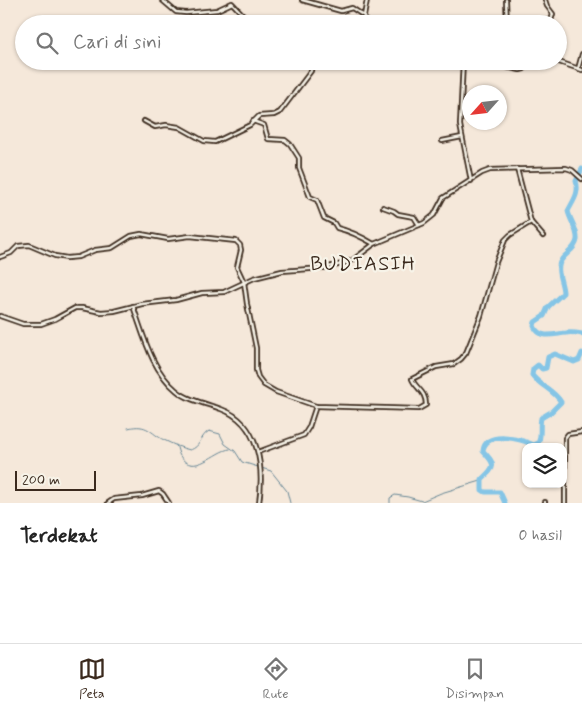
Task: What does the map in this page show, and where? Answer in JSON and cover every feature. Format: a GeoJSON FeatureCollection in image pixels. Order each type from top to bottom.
{"type":"FeatureCollection","features":[{"type":"Feature","properties":{"kind":"street"},"geometry":{"type":"LineString","coordinates":[[162,0],[176,12],[186,13],[217,10],[232,3],[243,15]]}},
{"type":"Feature","properties":{"kind":"street"},"geometry":{"type":"LineString","coordinates":[[302,0],[341,11],[350,8],[362,15]]}},
{"type":"Feature","properties":{"kind":"street"},"geometry":{"type":"LineString","coordinates":[[364,15],[367,0]]}},
{"type":"Feature","properties":{"kind":"street"},"geometry":{"type":"LineString","coordinates":[[506,0],[507,15]]}},
{"type":"Feature","properties":{"kind":"street"},"geometry":{"type":"LineString","coordinates":[[545,0],[553,15]]}},
{"type":"Feature","properties":{"kind":"street"},"geometry":{"type":"LineString","coordinates":[[567,65],[580,69],[582,56]]}},
{"type":"Feature","properties":{"kind":"street"},"geometry":{"type":"LineString","coordinates":[[144,121],[155,128],[166,125],[180,127],[204,141],[220,140],[250,125],[259,116],[274,115],[283,110],[311,70]]}},
{"type":"Feature","properties":{"kind":"street"},"geometry":{"type":"LineString","coordinates":[[462,70],[460,112],[462,137],[471,182]]}},
{"type":"Feature","properties":{"kind":"street"},"geometry":{"type":"LineString","coordinates":[[254,121],[264,125],[268,139],[285,140],[290,144],[299,158],[299,168],[310,197],[317,200],[324,218],[334,223],[337,228],[344,229],[374,244]]}},
{"type":"Feature","properties":{"kind":"street"},"geometry":{"type":"LineString","coordinates":[[442,141],[462,137]]}},
{"type":"Feature","properties":{"kind":"street"},"geometry":{"type":"LineString","coordinates":[[1,316],[26,325],[41,324],[56,319],[75,308],[107,312],[176,300],[206,292],[224,292],[244,282],[282,271],[324,268],[348,262],[374,244],[419,226],[432,218],[444,198],[487,171],[566,168],[574,172],[581,179]]}},
{"type":"Feature","properties":{"kind":"street"},"geometry":{"type":"LineString","coordinates":[[518,170],[531,222],[543,236]]}},
{"type":"Feature","properties":{"kind":"street"},"geometry":{"type":"LineString","coordinates":[[383,207],[398,214],[414,217],[419,226]]}},
{"type":"Feature","properties":{"kind":"street"},"geometry":{"type":"LineString","coordinates":[[0,257],[11,253],[23,245],[29,245],[55,256],[78,257],[95,250],[112,248],[131,236],[141,234],[168,239],[190,236],[206,237],[238,243],[241,250],[238,267],[244,282],[256,348],[256,370],[261,382],[269,389],[316,406],[415,409],[424,407],[426,404],[424,395],[412,379],[436,367],[454,364],[466,354],[505,240],[531,222]]}},
{"type":"Feature","properties":{"kind":"street"},"geometry":{"type":"LineString","coordinates":[[133,306],[148,349],[169,384],[179,393],[224,410],[234,416],[251,433],[258,452],[261,482],[259,503]]}},
{"type":"Feature","properties":{"kind":"street"},"geometry":{"type":"LineString","coordinates":[[258,452],[304,435],[309,428],[316,406]]}},
{"type":"Feature","properties":{"kind":"street"},"geometry":{"type":"LineString","coordinates":[[565,503],[565,438],[568,434],[582,432]]}},
{"type":"Feature","properties":{"kind":"street"},"geometry":{"type":"LineString","coordinates":[[108,503],[114,499],[159,492],[163,494],[169,503]]}},
{"type":"Feature","properties":{"kind":"waterway"},"geometry":{"type":"LineString","coordinates":[[582,169],[576,181],[575,197],[568,211],[577,240],[573,248],[562,259],[559,266],[563,293],[548,307],[544,316],[535,322],[534,326],[544,335],[582,334]]}},
{"type":"Feature","properties":{"kind":"waterway"},"geometry":{"type":"LineString","coordinates":[[505,503],[500,492],[485,492],[482,490],[482,479],[493,465],[483,451],[485,444],[497,438],[521,440],[534,445],[538,443],[541,418],[551,412],[561,402],[555,394],[532,375],[533,369],[538,365],[542,369],[546,368],[548,357],[555,354],[574,362],[579,360],[582,353]]}},
{"type":"Feature","properties":{"kind":"waterway"},"geometry":{"type":"LineString","coordinates":[[128,428],[140,427],[148,429],[159,437],[190,450],[194,449],[209,431],[220,434],[225,444],[235,451],[242,462],[271,471],[287,491],[290,503]]}},
{"type":"Feature","properties":{"kind":"waterway"},"geometry":{"type":"LineString","coordinates":[[176,445],[180,456],[186,462],[192,464],[198,464],[224,450],[230,449]]}},
{"type":"Feature","properties":{"kind":"waterway"},"geometry":{"type":"LineString","coordinates":[[390,503],[390,498],[395,495],[422,501],[481,481]]}},
{"type":"Feature","properties":{"kind":"district","name":"BUDIASIH"},"geometry":{"type":"Point","coordinates":[363,264]}}]}
